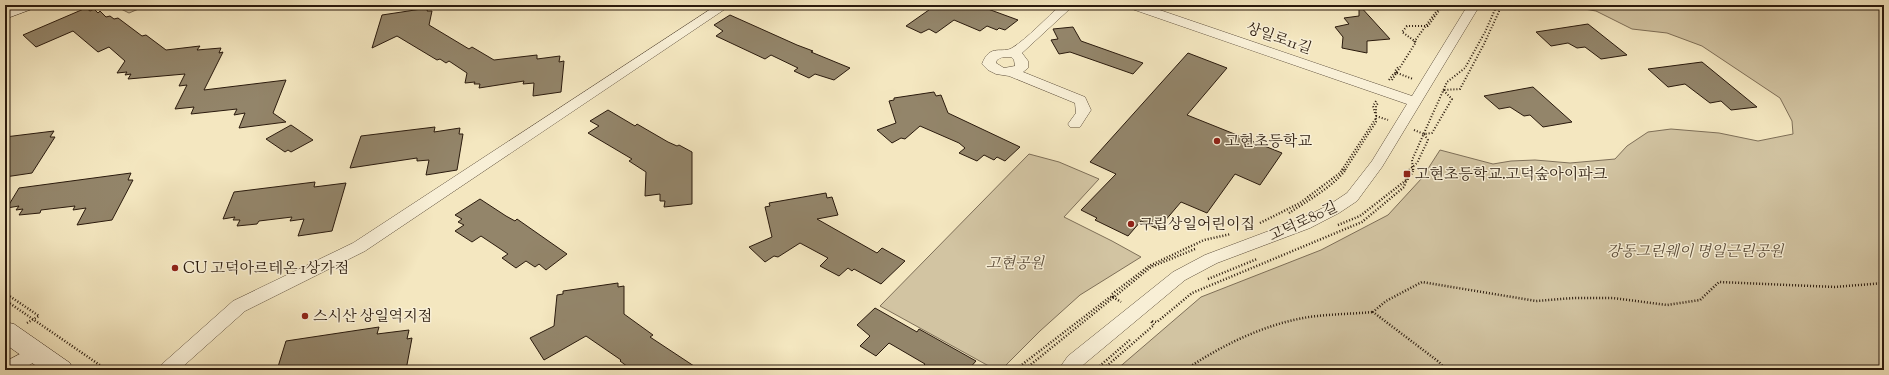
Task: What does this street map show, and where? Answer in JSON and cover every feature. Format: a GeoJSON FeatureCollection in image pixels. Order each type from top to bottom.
{"type":"FeatureCollection","features":[{"type":"Feature","properties":{"kind":"main road"},"geometry":{"type":"LineString","coordinates":[[5,14],[26,5]]}},
{"type":"Feature","properties":{"kind":"main road"},"geometry":{"type":"LineString","coordinates":[[5,331],[61,370]]}},
{"type":"Feature","properties":{"kind":"street"},"geometry":{"type":"LineString","coordinates":[[167,370],[239,306],[360,247],[725,5]]}},
{"type":"Feature","properties":{"kind":"street"},"geometry":{"type":"LineString","coordinates":[[1014,53],[1068,5]]}},
{"type":"Feature","properties":{"kind":"street","name":"상일로11길"},"geometry":{"type":"LineString","coordinates":[[1133,5],[1387,87],[1415,102]]}},
{"type":"Feature","properties":{"kind":"street","name":"고덕로80길"},"geometry":{"type":"LineString","coordinates":[[1067,370],[1074,361],[1179,276],[1211,259],[1304,224],[1334,209],[1352,197],[1377,164],[1474,5]]}},
{"type":"Feature","properties":{"kind":"street"},"geometry":{"type":"LineString","coordinates":[[1013,73],[1021,68],[1022,63],[1021,58],[1014,53],[1000,53],[991,58],[989,64],[995,70],[1003,73],[1013,73],[1080,100],[1084,105],[1084,113],[1075,124]]}},
{"type":"Feature","properties":{"kind":"street"},"geometry":{"type":"LineString","coordinates":[[6,370],[35,353]]}},
{"type":"Feature","properties":{"kind":"path"},"geometry":{"type":"LineString","coordinates":[[1258,224],[1300,203],[1340,173],[1374,121],[1376,116],[1373,106],[1397,73],[1396,71],[1415,41],[1442,5]]}},
{"type":"Feature","properties":{"kind":"path"},"geometry":{"type":"LineString","coordinates":[[1415,41],[1402,32],[1407,26],[1426,26]]}},
{"type":"Feature","properties":{"kind":"path"},"geometry":{"type":"LineString","coordinates":[[1387,87],[1394,73],[1397,73]]}},
{"type":"Feature","properties":{"kind":"path"},"geometry":{"type":"LineString","coordinates":[[1015,370],[1110,296],[1113,297],[1112,294],[1148,266],[1204,240],[1237,233]]}},
{"type":"Feature","properties":{"kind":"path"},"geometry":{"type":"LineString","coordinates":[[1185,370],[1205,356],[1248,336],[1300,319],[1372,312],[1386,301],[1422,282],[1536,301],[1574,298],[1614,298],[1667,305],[1700,300],[1719,282],[1835,287],[1884,283]]}},
{"type":"Feature","properties":{"kind":"path"},"geometry":{"type":"LineString","coordinates":[[5,293],[39,316],[32,320]]}},
{"type":"Feature","properties":{"kind":"path"},"geometry":{"type":"LineString","coordinates":[[5,300],[32,320],[107,370]]}},
{"type":"Feature","properties":{"kind":"path"},"geometry":{"type":"LineString","coordinates":[[1372,312],[1439,362],[1446,370]]}},
{"type":"Feature","properties":{"kind":"green space"},"geometry":{"type":"Polygon","coordinates":[[[113,5],[148,5],[129,13],[113,5]]]}},
{"type":"Feature","properties":{"kind":"green space","name":"강동그린웨이 명일근린공원"},"geometry":{"type":"Polygon","coordinates":[[[1561,5],[1884,5],[1884,370],[1116,370],[1201,297],[1321,250],[1388,215],[1422,178],[1440,150],[1493,164],[1511,161],[1535,160],[1570,163],[1615,159],[1627,146],[1648,132],[1671,129],[1719,133],[1758,141],[1793,134],[1792,121],[1780,98],[1702,46],[1667,33],[1632,29],[1596,11],[1561,5]]]}},
{"type":"Feature","properties":{"kind":"green space","name":"고현공원"},"geometry":{"type":"Polygon","coordinates":[[[1029,154],[1059,162],[1099,179],[1064,217],[1141,257],[1080,295],[1040,331],[1001,370],[996,370],[880,306],[1029,154]]]}},
{"type":"Feature","properties":{"kind":"building"},"geometry":{"type":"Polygon","coordinates":[[[936,5],[977,5],[1018,20],[1005,30],[999,28],[997,30],[987,26],[980,31],[954,20],[936,33],[929,29],[921,33],[906,26],[936,5]]]}},
{"type":"Feature","properties":{"kind":"building"},"geometry":{"type":"Polygon","coordinates":[[[1359,5],[1390,39],[1367,41],[1367,53],[1342,48],[1343,37],[1335,27],[1349,24],[1344,18],[1359,16],[1359,5]]]}},
{"type":"Feature","properties":{"kind":"building"},"geometry":{"type":"Polygon","coordinates":[[[86,8],[90,11],[94,9],[98,13],[100,11],[106,17],[110,16],[114,19],[118,18],[142,36],[146,35],[166,50],[200,46],[197,50],[221,48],[219,53],[223,52],[204,90],[286,80],[273,113],[286,122],[239,128],[245,113],[234,115],[237,109],[191,114],[194,107],[175,109],[187,85],[179,86],[185,74],[128,79],[131,74],[125,75],[127,72],[117,73],[125,61],[109,47],[98,52],[73,31],[36,47],[23,35],[86,8]]]}},
{"type":"Feature","properties":{"kind":"building"},"geometry":{"type":"Polygon","coordinates":[[[428,8],[427,11],[432,11],[429,25],[469,49],[472,47],[494,60],[537,55],[537,59],[560,56],[559,62],[564,61],[561,92],[533,96],[534,83],[523,84],[524,81],[479,88],[480,84],[474,84],[475,82],[465,83],[467,73],[449,61],[446,63],[440,59],[437,60],[397,36],[372,48],[382,15],[428,8]]]}},
{"type":"Feature","properties":{"kind":"building"},"geometry":{"type":"Polygon","coordinates":[[[730,15],[850,68],[834,80],[815,74],[809,78],[794,71],[798,68],[771,55],[765,59],[716,36],[723,31],[714,25],[730,15]]]}},
{"type":"Feature","properties":{"kind":"building"},"geometry":{"type":"Polygon","coordinates":[[[1588,24],[1627,55],[1601,59],[1585,47],[1577,48],[1568,43],[1551,46],[1536,32],[1588,24]]]}},
{"type":"Feature","properties":{"kind":"building"},"geometry":{"type":"Polygon","coordinates":[[[1073,27],[1081,41],[1143,63],[1133,74],[1070,52],[1059,54],[1051,40],[1058,39],[1053,29],[1073,27]]]}},
{"type":"Feature","properties":{"kind":"building","name":"고현초등학교"},"geometry":{"type":"Polygon","coordinates":[[[1188,53],[1227,68],[1187,115],[1282,153],[1260,185],[1235,174],[1207,213],[1181,202],[1158,229],[1141,221],[1128,236],[1095,220],[1097,218],[1081,210],[1116,174],[1090,162],[1188,53]]]}},
{"type":"Feature","properties":{"kind":"building"},"geometry":{"type":"Polygon","coordinates":[[[1702,62],[1757,107],[1731,110],[1721,101],[1710,103],[1685,84],[1668,87],[1648,69],[1702,62]]]}},
{"type":"Feature","properties":{"kind":"building"},"geometry":{"type":"Polygon","coordinates":[[[1533,87],[1572,122],[1543,127],[1530,115],[1524,116],[1510,107],[1499,109],[1484,96],[1533,87]]]}},
{"type":"Feature","properties":{"kind":"building"},"geometry":{"type":"Polygon","coordinates":[[[934,92],[936,96],[941,95],[948,113],[1020,147],[1005,161],[997,157],[994,160],[984,155],[977,161],[959,153],[965,148],[959,143],[920,126],[905,139],[901,138],[892,143],[877,130],[896,123],[889,101],[894,100],[894,98],[934,92]]]}},
{"type":"Feature","properties":{"kind":"building"},"geometry":{"type":"Polygon","coordinates":[[[608,110],[635,126],[637,124],[668,142],[677,146],[679,145],[692,152],[692,204],[664,207],[665,201],[660,201],[660,194],[645,196],[646,172],[629,161],[632,159],[588,133],[599,126],[590,121],[608,110]]]}},
{"type":"Feature","properties":{"kind":"building"},"geometry":{"type":"Polygon","coordinates":[[[291,125],[313,140],[291,152],[288,150],[285,152],[266,139],[291,125]]]}},
{"type":"Feature","properties":{"kind":"building"},"geometry":{"type":"Polygon","coordinates":[[[435,127],[434,132],[460,128],[459,134],[463,134],[457,170],[426,175],[429,160],[417,161],[417,158],[350,168],[361,136],[435,127]]]}},
{"type":"Feature","properties":{"kind":"building"},"geometry":{"type":"Polygon","coordinates":[[[54,131],[50,137],[55,137],[32,173],[5,177],[5,137],[54,131]]]}},
{"type":"Feature","properties":{"kind":"building"},"geometry":{"type":"Polygon","coordinates":[[[131,173],[128,180],[133,180],[112,220],[77,225],[86,208],[73,210],[75,206],[41,210],[40,213],[19,215],[23,209],[16,210],[19,206],[7,208],[19,188],[131,173]]]}},
{"type":"Feature","properties":{"kind":"building"},"geometry":{"type":"Polygon","coordinates":[[[315,182],[314,187],[346,183],[332,231],[298,236],[304,219],[290,221],[292,217],[259,221],[257,224],[237,226],[240,220],[233,220],[235,217],[223,219],[234,192],[315,182]]]}},
{"type":"Feature","properties":{"kind":"building"},"geometry":{"type":"Polygon","coordinates":[[[826,193],[827,198],[832,197],[838,215],[817,219],[877,253],[882,248],[905,261],[881,284],[854,269],[852,271],[848,268],[839,276],[820,266],[828,258],[800,243],[778,257],[774,256],[765,262],[749,247],[772,237],[765,207],[770,206],[769,203],[826,193]]]}},
{"type":"Feature","properties":{"kind":"building"},"geometry":{"type":"Polygon","coordinates":[[[480,199],[515,221],[517,219],[567,254],[546,270],[539,264],[535,267],[526,261],[516,268],[502,258],[508,254],[481,236],[472,242],[455,231],[464,225],[458,222],[462,219],[455,215],[480,199]]]}},
{"type":"Feature","properties":{"kind":"building"},"geometry":{"type":"Polygon","coordinates":[[[618,283],[618,287],[624,286],[624,314],[653,335],[650,337],[700,370],[632,370],[620,361],[621,360],[586,336],[544,360],[530,338],[554,326],[557,295],[563,294],[563,291],[618,283]]]}},
{"type":"Feature","properties":{"kind":"building"},"geometry":{"type":"Polygon","coordinates":[[[875,308],[917,332],[919,329],[976,361],[968,370],[919,370],[925,364],[889,343],[876,356],[860,346],[870,336],[857,325],[875,308]]]}},
{"type":"Feature","properties":{"kind":"building"},"geometry":{"type":"Polygon","coordinates":[[[379,327],[377,334],[409,330],[407,339],[412,338],[406,370],[277,370],[286,341],[379,327]]]}},
{"type":"Feature","properties":{"kind":"place","name":"고현초등학교"},"geometry":{"type":"Point","coordinates":[1217,141]}},
{"type":"Feature","properties":{"kind":"place","name":"고현초등학교.고덕숲아이파크"},"geometry":{"type":"Point","coordinates":[1407,174]}},
{"type":"Feature","properties":{"kind":"place","name":"구립상일어린이집"},"geometry":{"type":"Point","coordinates":[1131,224]}},
{"type":"Feature","properties":{"kind":"place","name":"CU 고덕아르테온 1상가점"},"geometry":{"type":"Point","coordinates":[175,268]}},
{"type":"Feature","properties":{"kind":"place","name":"스시산 상일역지점"},"geometry":{"type":"Point","coordinates":[305,316]}}]}
